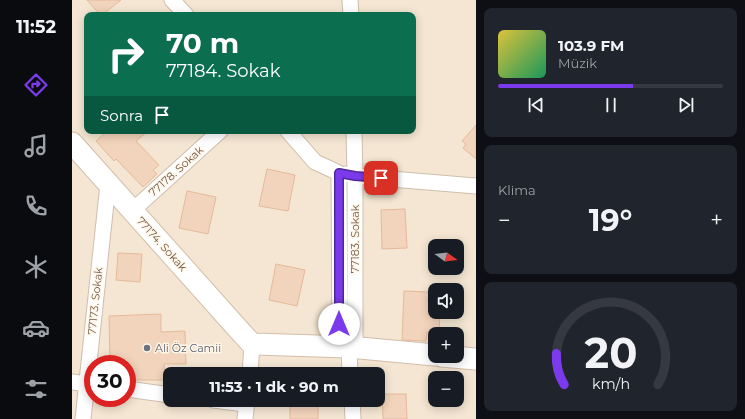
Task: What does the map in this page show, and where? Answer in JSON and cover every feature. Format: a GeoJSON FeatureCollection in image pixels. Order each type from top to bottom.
{"type":"FeatureCollection","features":[{"type":"Feature","properties":{"kind":"main road","name":"77174. Sokak"},"geometry":{"type":"LineString","coordinates":[[72,143],[252,344]]}},
{"type":"Feature","properties":{"kind":"main road"},"geometry":{"type":"LineString","coordinates":[[252,344],[348,347],[428,355]]}},
{"type":"Feature","properties":{"kind":"main road"},"geometry":{"type":"LineString","coordinates":[[464,358],[476,359]]}},
{"type":"Feature","properties":{"kind":"street"},"geometry":{"type":"LineString","coordinates":[[172,0],[183,12]]}},
{"type":"Feature","properties":{"kind":"street"},"geometry":{"type":"LineString","coordinates":[[350,0],[350,12]]}},
{"type":"Feature","properties":{"kind":"street","name":"77178. Sokak"},"geometry":{"type":"LineString","coordinates":[[132,210],[217,134]]}},
{"type":"Feature","properties":{"kind":"street"},"geometry":{"type":"LineString","coordinates":[[291,134],[315,162],[339,173],[355,176],[476,186]]}},
{"type":"Feature","properties":{"kind":"street","name":"77183. Sokak"},"geometry":{"type":"LineString","coordinates":[[348,347],[355,176],[354,134]]}},
{"type":"Feature","properties":{"kind":"street"},"geometry":{"type":"LineString","coordinates":[[339,173],[349,367]]}},
{"type":"Feature","properties":{"kind":"street","name":"77173. Sokak"},"geometry":{"type":"LineString","coordinates":[[87,355],[108,184]]}},
{"type":"Feature","properties":{"kind":"street"},"geometry":{"type":"LineString","coordinates":[[250,367],[252,344]]}},
{"type":"Feature","properties":{"kind":"street","name":"77173. Sokak"},"geometry":{"type":"LineString","coordinates":[[83,419],[84,384]]}},
{"type":"Feature","properties":{"kind":"street"},"geometry":{"type":"LineString","coordinates":[[136,390],[163,394]]}},
{"type":"Feature","properties":{"kind":"street"},"geometry":{"type":"LineString","coordinates":[[352,407],[353,419]]}},
{"type":"Feature","properties":{"kind":"shaded area"},"geometry":{"type":"Polygon","coordinates":[[[72,0],[476,0],[476,419],[72,419],[72,0]]]}},
{"type":"Feature","properties":{"kind":"building"},"geometry":{"type":"Polygon","coordinates":[[[87,0],[121,0],[106,12],[97,12],[87,0]]]}},
{"type":"Feature","properties":{"kind":"building"},"geometry":{"type":"Polygon","coordinates":[[[476,125],[476,159],[463,148],[466,144],[462,141],[476,125]]]}},
{"type":"Feature","properties":{"kind":"building"},"geometry":{"type":"Polygon","coordinates":[[[104,134],[144,134],[136,141],[159,165],[153,170],[157,174],[143,187],[116,159],[114,161],[96,141],[104,134]]]}},
{"type":"Feature","properties":{"kind":"building"},"geometry":{"type":"Polygon","coordinates":[[[267,169],[295,175],[288,211],[259,206],[267,169]]]}},
{"type":"Feature","properties":{"kind":"building"},"geometry":{"type":"Polygon","coordinates":[[[187,191],[216,197],[208,234],[179,228],[187,191]]]}},
{"type":"Feature","properties":{"kind":"building"},"geometry":{"type":"Polygon","coordinates":[[[405,209],[407,248],[382,249],[381,210],[405,209]]]}},
{"type":"Feature","properties":{"kind":"building"},"geometry":{"type":"Polygon","coordinates":[[[118,253],[142,254],[140,282],[116,280],[118,253]]]}},
{"type":"Feature","properties":{"kind":"building"},"geometry":{"type":"Polygon","coordinates":[[[276,264],[305,270],[297,306],[269,300],[276,264]]]}},
{"type":"Feature","properties":{"kind":"building"},"geometry":{"type":"Polygon","coordinates":[[[404,291],[428,292],[428,319],[440,319],[439,327],[428,327],[426,341],[402,340],[404,291]]]}},
{"type":"Feature","properties":{"kind":"building","name":"Ali Öz Camii"},"geometry":{"type":"Polygon","coordinates":[[[161,314],[161,332],[185,331],[186,364],[164,364],[163,380],[136,380],[136,355],[110,355],[109,316],[161,314]]]}},
{"type":"Feature","properties":{"kind":"building"},"geometry":{"type":"Polygon","coordinates":[[[385,394],[406,394],[407,419],[383,419],[383,407],[385,407],[385,394]]]}},
{"type":"Feature","properties":{"kind":"building"},"geometry":{"type":"Polygon","coordinates":[[[290,407],[318,407],[318,419],[290,419],[290,407]]]}},
{"type":"Feature","properties":{"kind":"place","name":"Ali Öz Camii"},"geometry":{"type":"Point","coordinates":[147,348]}},
{"type":"Feature","properties":{"kind":"route"},"geometry":{"type":"LineString","coordinates":[[339,324],[339,173],[381,178]]}}]}
